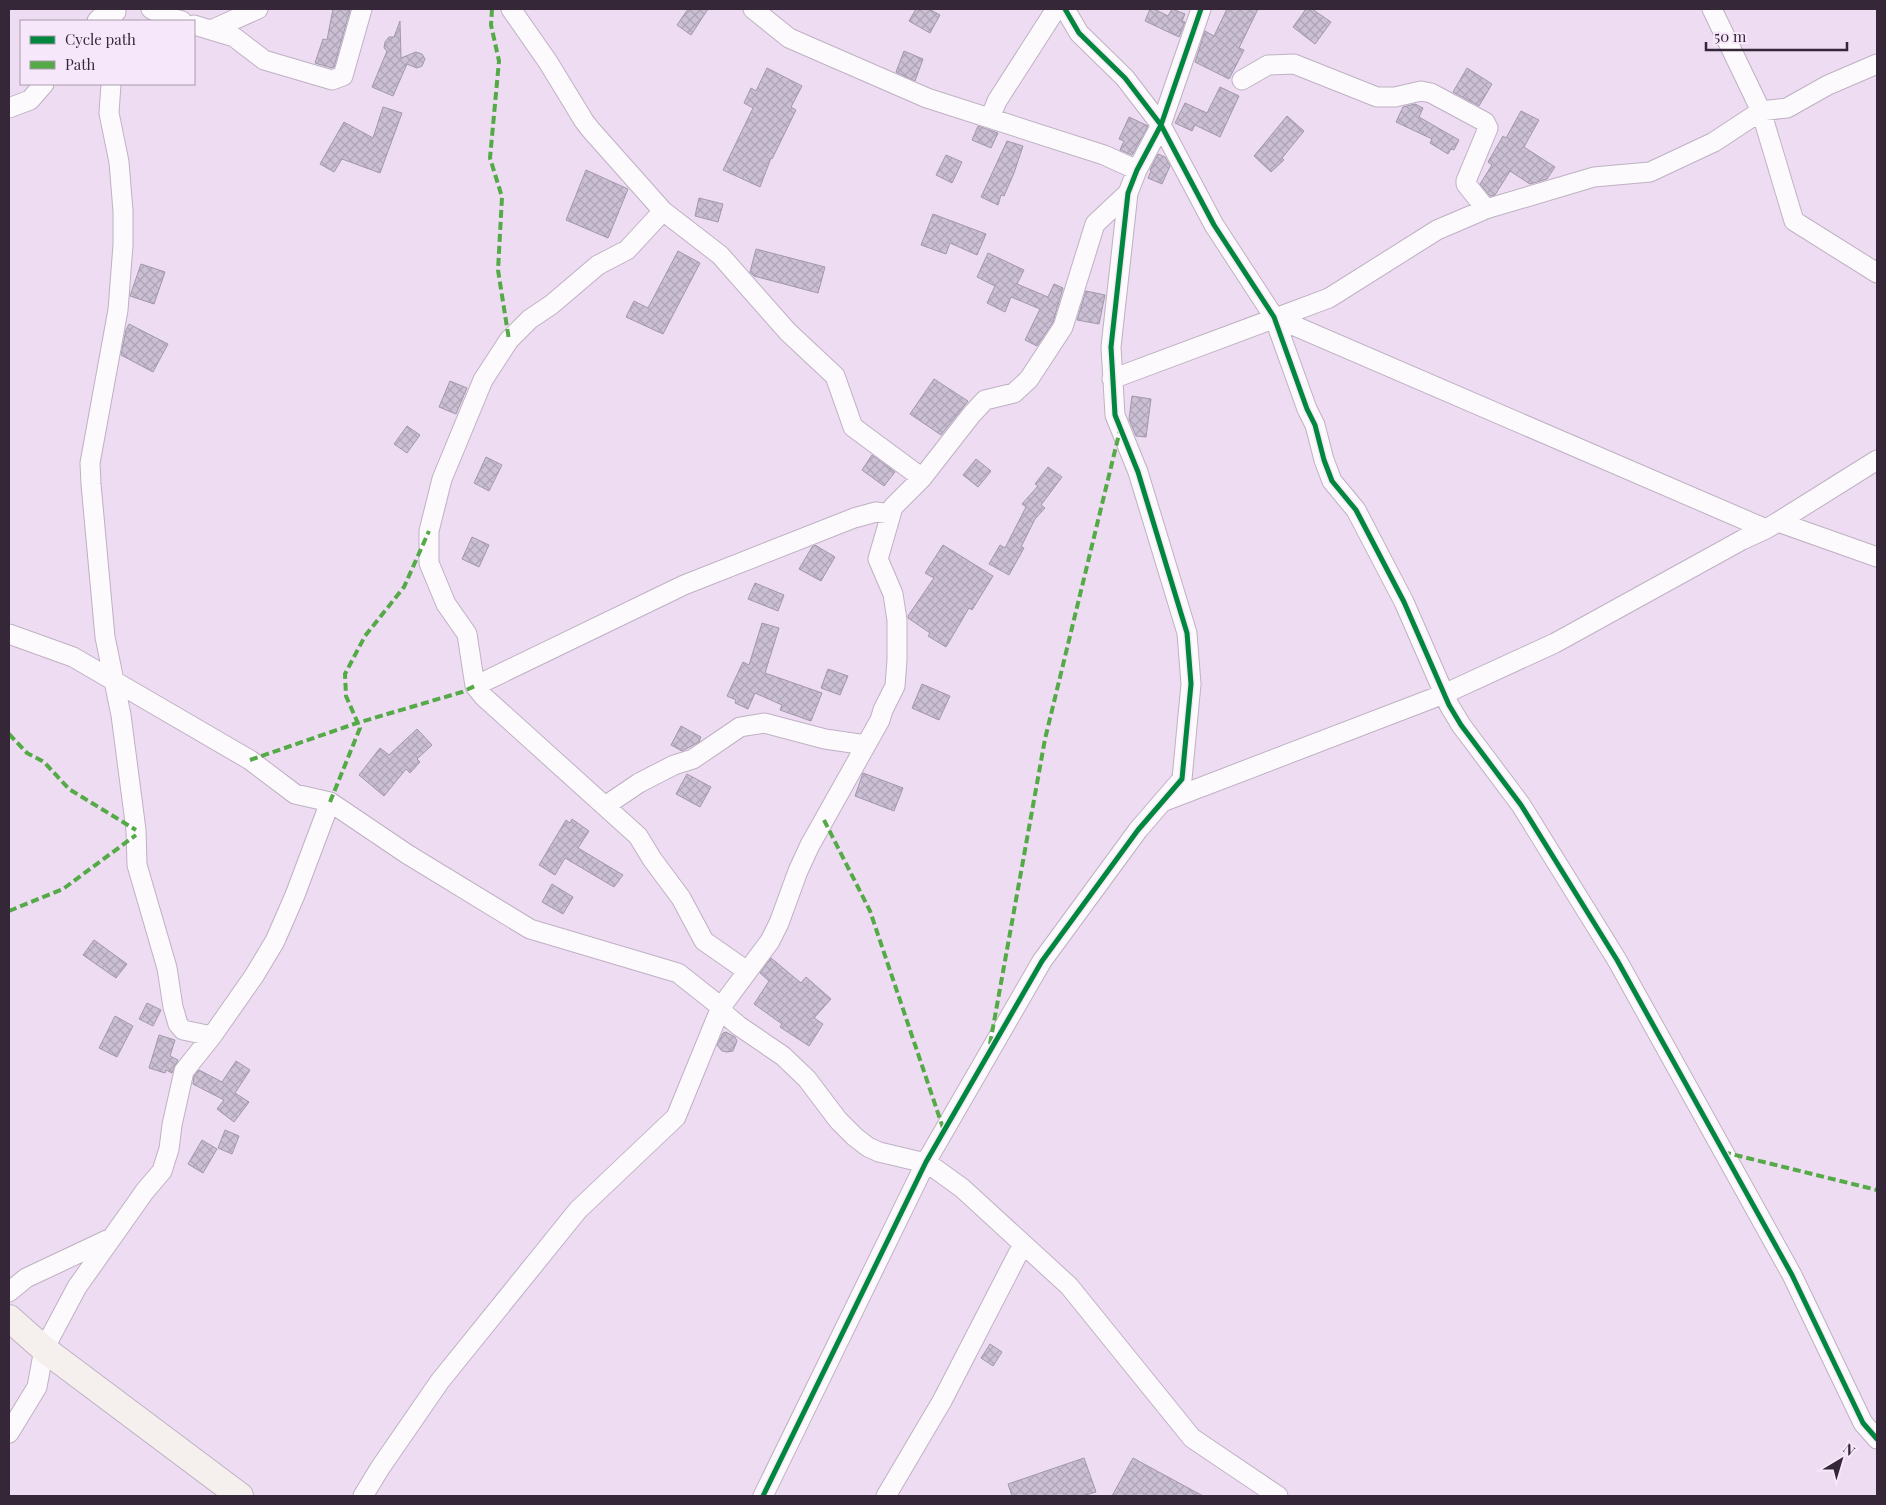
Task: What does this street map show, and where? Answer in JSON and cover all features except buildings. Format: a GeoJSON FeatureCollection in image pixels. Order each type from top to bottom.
{"type":"FeatureCollection","features":[{"type":"Feature","properties":{"kind":"main road"},"geometry":{"type":"LineString","coordinates":[[9,1318],[44,1349],[240,1496]]}},
{"type":"Feature","properties":{"kind":"street"},"geometry":{"type":"LineString","coordinates":[[151,9],[178,20]]}},
{"type":"Feature","properties":{"kind":"street"},"geometry":{"type":"LineString","coordinates":[[202,28],[258,9]]}},
{"type":"Feature","properties":{"kind":"street"},"geometry":{"type":"LineString","coordinates":[[202,28],[234,37],[264,60],[332,80],[343,76],[362,9]]}},
{"type":"Feature","properties":{"kind":"street"},"geometry":{"type":"LineString","coordinates":[[511,9],[548,62],[584,121],[663,211],[720,255],[788,332],[835,376],[853,427],[922,478]]}},
{"type":"Feature","properties":{"kind":"street"},"geometry":{"type":"LineString","coordinates":[[753,9],[789,38],[818,52],[858,66],[927,98],[1104,155],[1137,170]]}},
{"type":"Feature","properties":{"kind":"street"},"geometry":{"type":"LineString","coordinates":[[990,118],[997,101],[1056,9]]}},
{"type":"Feature","properties":{"kind":"street"},"geometry":{"type":"LineString","coordinates":[[1065,9],[1079,33],[1125,78],[1161,125],[1214,225],[1274,318],[1315,425],[1324,460],[1332,481],[1356,510],[1404,602],[1444,694],[1461,725],[1521,805],[1617,960],[1792,1275],[1863,1423],[1877,1439]]}},
{"type":"Feature","properties":{"kind":"street"},"geometry":{"type":"LineString","coordinates":[[763,1496],[926,1162],[1042,961],[1138,830],[1182,779],[1191,684],[1187,633],[1138,472],[1115,415],[1111,347],[1128,192],[1137,170],[1161,125],[1200,9]]}},
{"type":"Feature","properties":{"kind":"street"},"geometry":{"type":"LineString","coordinates":[[1712,9],[1761,111],[1794,221],[1877,273]]}},
{"type":"Feature","properties":{"kind":"street"},"geometry":{"type":"LineString","coordinates":[[98,20],[101,17],[116,14]]}},
{"type":"Feature","properties":{"kind":"street"},"geometry":{"type":"LineString","coordinates":[[1242,80],[1268,65],[1294,64],[1376,97],[1395,97],[1421,91],[1431,93],[1485,122],[1488,128],[1466,181],[1466,184],[1486,209]]}},
{"type":"Feature","properties":{"kind":"street"},"geometry":{"type":"LineString","coordinates":[[1112,379],[1328,298],[1437,230],[1486,209],[1594,177],[1650,172],[1714,142],[1761,111],[1787,108],[1828,85],[1877,64]]}},
{"type":"Feature","properties":{"kind":"street"},"geometry":{"type":"LineString","coordinates":[[9,108],[30,100],[43,85]]}},
{"type":"Feature","properties":{"kind":"street"},"geometry":{"type":"LineString","coordinates":[[111,85],[110,112],[119,162],[123,245],[118,310],[90,463],[105,637],[121,716],[136,830],[137,865],[167,968],[173,1007],[178,1024],[182,1030],[212,1036]]}},
{"type":"Feature","properties":{"kind":"street"},"geometry":{"type":"LineString","coordinates":[[363,1496],[440,1381],[578,1210],[676,1117],[721,1007],[770,941],[810,846],[866,745],[895,686],[897,620],[893,594],[878,558],[893,507],[922,478],[985,400],[1014,393],[1029,379],[1063,327],[1095,224],[1128,192]]}},
{"type":"Feature","properties":{"kind":"street"},"geometry":{"type":"LineString","coordinates":[[663,211],[627,250],[598,265],[551,305],[530,319],[509,340],[483,380],[442,479],[429,531],[429,563],[446,604],[467,634],[476,686],[484,697],[638,836],[652,859],[681,898],[704,941],[747,971]]}},
{"type":"Feature","properties":{"kind":"street"},"geometry":{"type":"LineString","coordinates":[[1274,318],[1772,526],[1877,557]]}},
{"type":"Feature","properties":{"kind":"street"},"geometry":{"type":"LineString","coordinates":[[1163,802],[1444,694],[1555,643],[1742,540],[1772,526],[1877,460]]}},
{"type":"Feature","properties":{"kind":"street"},"geometry":{"type":"LineString","coordinates":[[476,686],[684,585],[854,518],[876,512],[891,514]]}},
{"type":"Feature","properties":{"kind":"street"},"geometry":{"type":"LineString","coordinates":[[9,634],[73,657],[250,760],[295,794],[330,802],[408,854],[530,929],[678,973],[721,1007],[726,1015],[739,1026],[774,1049],[793,1066],[807,1079],[838,1120],[855,1137],[879,1152],[926,1162],[962,1188],[1069,1286],[1192,1438],[1278,1496]]}},
{"type":"Feature","properties":{"kind":"street"},"geometry":{"type":"LineString","coordinates":[[605,806],[639,783],[674,765],[693,759],[740,727],[764,723],[825,739],[866,745]]}},
{"type":"Feature","properties":{"kind":"street"},"geometry":{"type":"LineString","coordinates":[[9,1433],[37,1386],[44,1349],[77,1288],[145,1191],[162,1171],[169,1149],[172,1125],[184,1071],[212,1036],[254,976],[275,941],[295,895],[330,802]]}},
{"type":"Feature","properties":{"kind":"street"},"geometry":{"type":"LineString","coordinates":[[9,1292],[26,1278],[112,1238]]}},
{"type":"Feature","properties":{"kind":"street"},"geometry":{"type":"LineString","coordinates":[[886,1496],[942,1401],[1023,1244]]}},
{"type":"Feature","properties":{"kind":"marked path"},"geometry":{"type":"LineString","coordinates":[[492,9],[491,25],[499,61],[490,158],[502,197],[498,270],[509,340]]}},
{"type":"Feature","properties":{"kind":"marked path"},"geometry":{"type":"LineString","coordinates":[[990,1044],[1045,739],[1120,430]]}},
{"type":"Feature","properties":{"kind":"marked path"},"geometry":{"type":"LineString","coordinates":[[330,802],[360,728],[346,696],[345,674],[365,636],[404,587],[429,531]]}},
{"type":"Feature","properties":{"kind":"marked path"},"geometry":{"type":"LineString","coordinates":[[250,760],[357,723],[462,692],[475,686]]}},
{"type":"Feature","properties":{"kind":"marked path"},"geometry":{"type":"LineString","coordinates":[[9,734],[27,753],[44,762],[69,789],[136,830]]}},
{"type":"Feature","properties":{"kind":"marked path"},"geometry":{"type":"LineString","coordinates":[[824,820],[870,911],[944,1131]]}},
{"type":"Feature","properties":{"kind":"marked path"},"geometry":{"type":"LineString","coordinates":[[9,911],[63,889],[136,835]]}},
{"type":"Feature","properties":{"kind":"marked path"},"geometry":{"type":"LineString","coordinates":[[1723,1152],[1877,1190]]}},
{"type":"Feature","properties":{"kind":"cycle path"},"geometry":{"type":"LineString","coordinates":[[1065,9],[1079,33],[1125,78],[1161,125],[1214,225],[1274,317],[1307,409],[1315,425],[1324,460],[1332,481],[1356,510],[1404,602],[1449,705],[1461,725],[1521,805],[1617,960],[1792,1275],[1863,1423],[1877,1439]]}},
{"type":"Feature","properties":{"kind":"cycle path"},"geometry":{"type":"LineString","coordinates":[[763,1496],[926,1162],[1042,961],[1138,830],[1182,779],[1191,684],[1187,633],[1138,472],[1115,415],[1111,347],[1128,193],[1137,170],[1161,125],[1201,9]]}}]}
